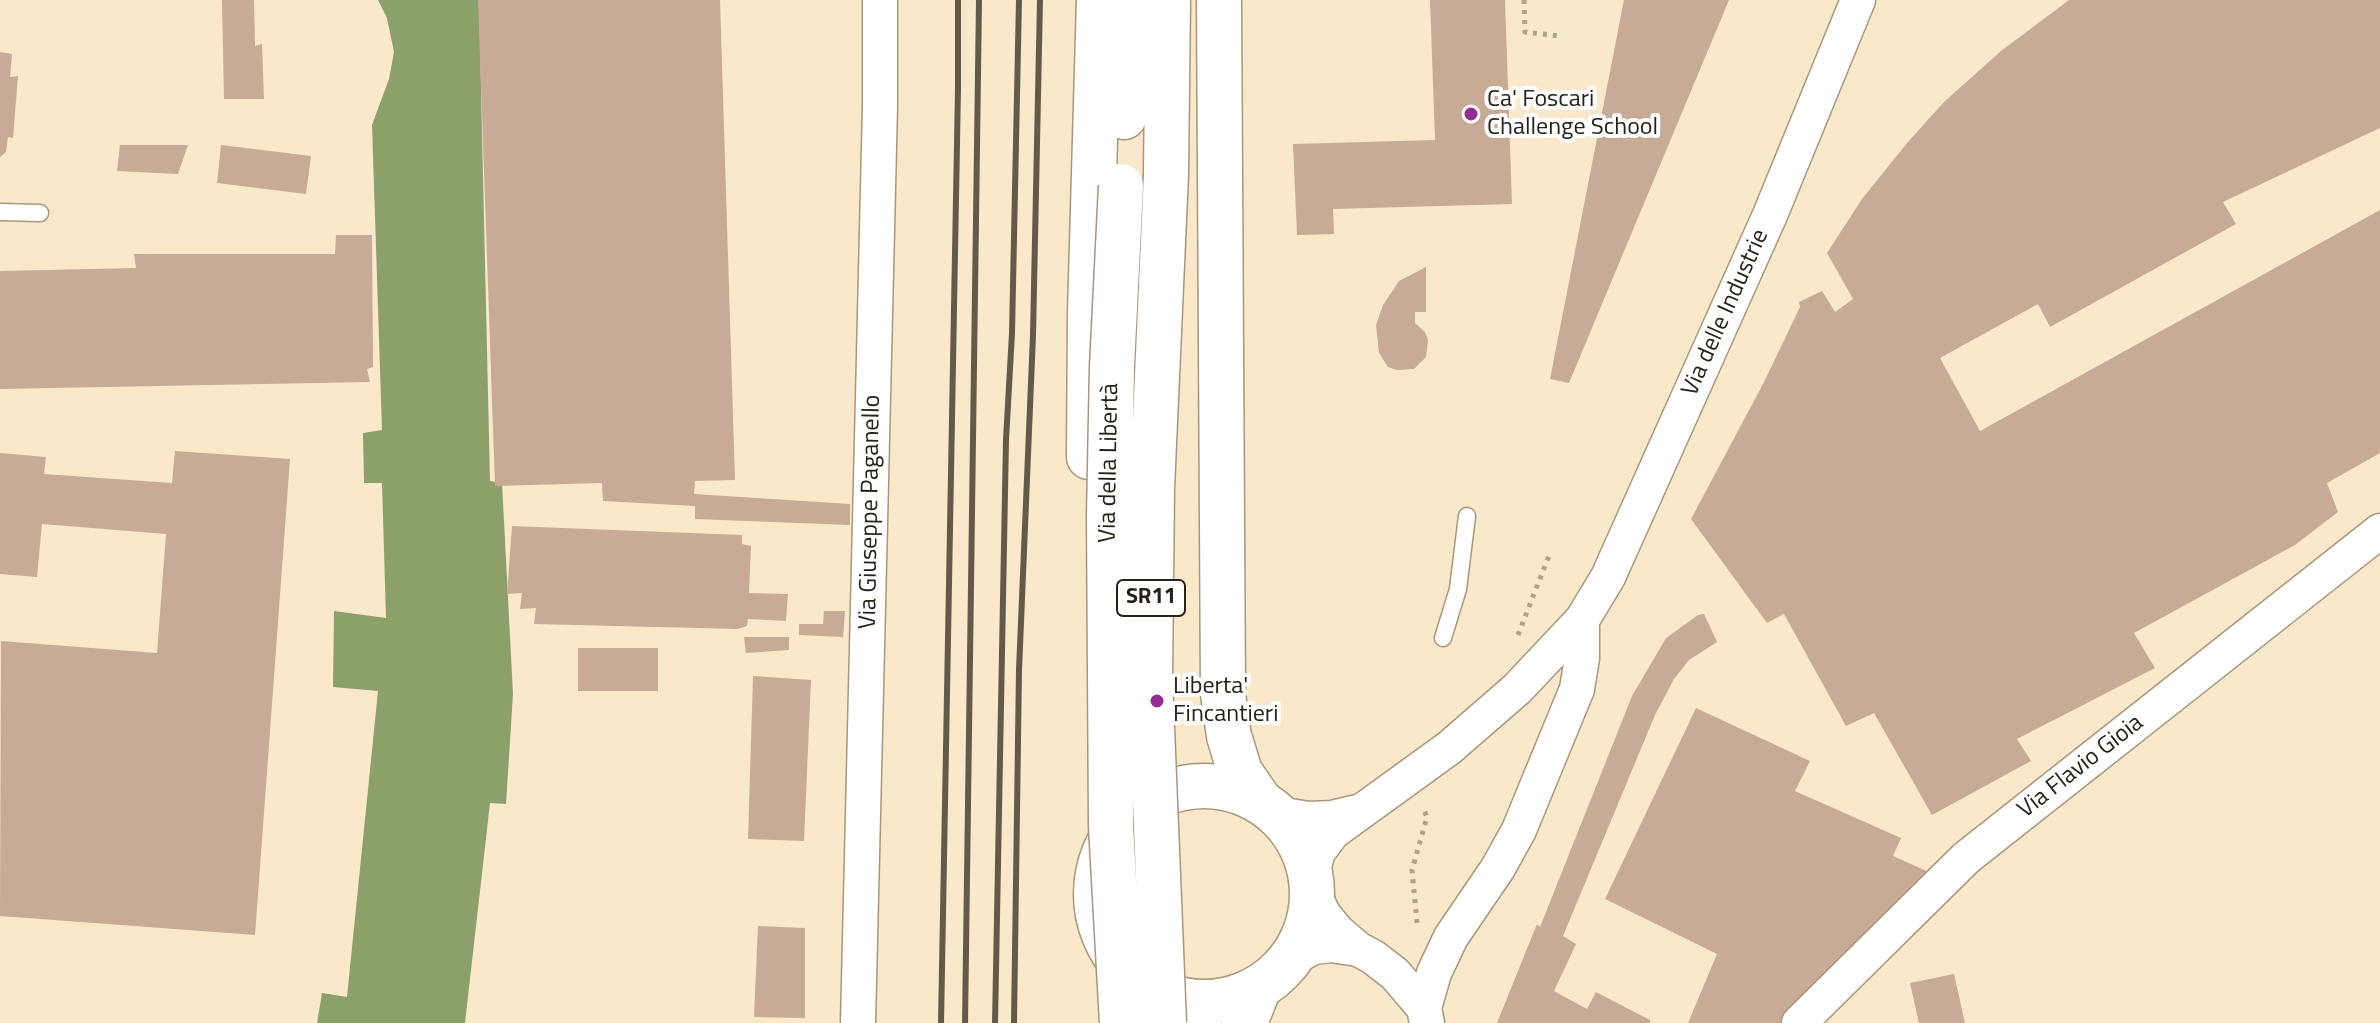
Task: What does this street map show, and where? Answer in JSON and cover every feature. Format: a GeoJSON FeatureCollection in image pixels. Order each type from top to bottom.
{"type":"FeatureCollection","features":[{"type":"Feature","properties":{"kind":"main road"},"geometry":{"type":"LineString","coordinates":[[1099,0],[1090,313],[1092,687],[1110,786],[1140,811]]}},
{"type":"Feature","properties":{"kind":"main road","name":"Via della Libertà"},"geometry":{"type":"LineString","coordinates":[[1122,1023],[1111,826],[1109,531],[1112,367],[1130,0]]}},
{"type":"Feature","properties":{"kind":"main road","name":"Via della Libertà"},"geometry":{"type":"LineString","coordinates":[[1164,1023],[1150,679],[1152,488],[1166,174],[1168,0]]}},
{"type":"Feature","properties":{"kind":"main road"},"geometry":{"type":"LineString","coordinates":[[1219,0],[1223,694],[1229,736],[1240,772],[1268,808]]}},
{"type":"Feature","properties":{"kind":"main road"},"geometry":{"type":"LineString","coordinates":[[1108,1023],[1116,971],[1098,920],[1095,889],[1101,859],[1140,811],[1197,764],[1214,735],[1223,694]]}},
{"type":"Feature","properties":{"kind":"main road"},"geometry":{"type":"LineString","coordinates":[[1110,949],[1131,975],[1160,994],[1192,1002],[1226,1001],[1252,1006],[1283,971],[1303,942],[1313,909],[1312,884],[1304,848],[1289,825],[1244,793],[1216,786],[1187,786],[1140,811]]}},
{"type":"Feature","properties":{"kind":"street","name":"Via Giuseppe Paganello"},"geometry":{"type":"LineString","coordinates":[[858,1023],[880,0]]}},
{"type":"Feature","properties":{"kind":"street","name":"Via delle Industrie"},"geometry":{"type":"LineString","coordinates":[[1312,884],[1318,852],[1333,832],[1449,748],[1517,689],[1582,620],[1608,577],[1770,215],[1858,0]]}},
{"type":"Feature","properties":{"kind":"street","name":"Via Flavio Gioia"},"geometry":{"type":"LineString","coordinates":[[1799,1023],[1966,858],[2380,531]]}},
{"type":"Feature","properties":{"kind":"street"},"geometry":{"type":"LineString","coordinates":[[1426,1015],[1434,973],[1451,937],[1498,868],[1519,830],[1577,689],[1582,658],[1582,620]]}},
{"type":"Feature","properties":{"kind":"street","name":"Via delle Industrie"},"geometry":{"type":"LineString","coordinates":[[1268,808],[1321,819],[1358,812]]}},
{"type":"Feature","properties":{"kind":"street"},"geometry":{"type":"LineString","coordinates":[[1312,884],[1324,915],[1358,949],[1395,974],[1426,1015]]}},
{"type":"Feature","properties":{"kind":"street"},"geometry":{"type":"LineString","coordinates":[[1292,958],[1314,947],[1331,945],[1358,949]]}},
{"type":"Feature","properties":{"kind":"lane"},"geometry":{"type":"LineString","coordinates":[[0,212],[40,213]]}},
{"type":"Feature","properties":{"kind":"lane"},"geometry":{"type":"LineString","coordinates":[[1089,500],[1133,551],[1153,589],[1160,619],[1164,727],[1162,759],[1140,811]]}},
{"type":"Feature","properties":{"kind":"lane"},"geometry":{"type":"LineString","coordinates":[[1443,638],[1458,589],[1467,516]]}},
{"type":"Feature","properties":{"kind":"path"},"geometry":{"type":"LineString","coordinates":[[1524,0],[1525,32],[1560,36]]}},
{"type":"Feature","properties":{"kind":"path"},"geometry":{"type":"LineString","coordinates":[[1410,776],[1427,817],[1412,870],[1419,935]]}},
{"type":"Feature","properties":{"kind":"shaded area"},"geometry":{"type":"Polygon","coordinates":[[[378,0],[479,0],[490,481],[502,483],[513,694],[506,804],[490,803],[465,1023],[317,1023],[322,993],[347,997],[378,691],[333,687],[334,611],[386,618],[382,483],[364,483],[363,433],[382,430],[372,125],[389,79],[394,52],[387,18],[378,0]]]}},
{"type":"Feature","properties":{"kind":"building"},"geometry":{"type":"Polygon","coordinates":[[[222,0],[254,0],[255,46],[262,44],[264,99],[224,99],[222,0]]]}},
{"type":"Feature","properties":{"kind":"building"},"geometry":{"type":"Polygon","coordinates":[[[478,0],[720,0],[735,480],[695,481],[694,494],[850,504],[850,525],[695,519],[695,506],[603,501],[602,483],[495,486],[478,0]]]}},
{"type":"Feature","properties":{"kind":"building","name":"Ca' Foscari Challenge School"},"geometry":{"type":"Polygon","coordinates":[[[1430,0],[1505,0],[1512,204],[1333,209],[1334,234],[1297,235],[1293,144],[1435,140],[1430,0]]]}},
{"type":"Feature","properties":{"kind":"building"},"geometry":{"type":"Polygon","coordinates":[[[1624,0],[1729,0],[1569,383],[1550,379],[1624,0]]]}},
{"type":"Feature","properties":{"kind":"building"},"geometry":{"type":"Polygon","coordinates":[[[2069,0],[2380,0],[2380,128],[2223,202],[2236,224],[2050,327],[2038,304],[1940,358],[1980,431],[2380,210],[2380,453],[2327,483],[2338,512],[2295,545],[2134,633],[2155,668],[2017,739],[2031,761],[1932,815],[1874,713],[1846,726],[1784,614],[1767,623],[1691,519],[1763,384],[1800,307],[1799,302],[1822,291],[1835,312],[1853,299],[1827,253],[1862,199],[1944,102],[2001,51],[2069,0]]]}},
{"type":"Feature","properties":{"kind":"building"},"geometry":{"type":"Polygon","coordinates":[[[0,52],[12,54],[10,77],[18,76],[13,138],[8,137],[6,152],[0,157],[0,52]]]}},
{"type":"Feature","properties":{"kind":"building"},"geometry":{"type":"Polygon","coordinates":[[[120,145],[188,145],[178,174],[117,171],[120,145]]]}},
{"type":"Feature","properties":{"kind":"building"},"geometry":{"type":"Polygon","coordinates":[[[221,145],[311,156],[306,194],[217,183],[221,145]]]}},
{"type":"Feature","properties":{"kind":"building"},"geometry":{"type":"Polygon","coordinates":[[[336,235],[372,235],[373,367],[367,369],[370,382],[0,389],[0,271],[136,268],[134,254],[335,254],[336,235]]]}},
{"type":"Feature","properties":{"kind":"building"},"geometry":{"type":"Polygon","coordinates":[[[1426,267],[1426,312],[1415,312],[1415,323],[1425,332],[1428,340],[1426,357],[1414,369],[1397,370],[1388,367],[1379,353],[1376,325],[1383,305],[1399,281],[1426,267]]]}},
{"type":"Feature","properties":{"kind":"building"},"geometry":{"type":"Polygon","coordinates":[[[175,451],[290,459],[255,935],[0,916],[1,641],[157,653],[166,534],[42,524],[37,577],[0,574],[0,453],[46,457],[44,474],[172,483],[175,451]]]}},
{"type":"Feature","properties":{"kind":"building"},"geometry":{"type":"Polygon","coordinates":[[[512,526],[742,535],[742,544],[751,546],[749,593],[788,594],[786,621],[748,619],[747,626],[738,629],[534,624],[536,608],[520,609],[522,593],[507,594],[512,526]]]}},
{"type":"Feature","properties":{"kind":"building"},"geometry":{"type":"Polygon","coordinates":[[[824,611],[845,611],[843,637],[799,635],[799,624],[823,624],[824,611]]]}},
{"type":"Feature","properties":{"kind":"building"},"geometry":{"type":"Polygon","coordinates":[[[1704,614],[1717,642],[1689,660],[1674,679],[1655,715],[1563,936],[1576,944],[1554,991],[1587,1009],[1596,992],[1650,1020],[1650,1023],[1497,1023],[1537,924],[1540,927],[1632,696],[1666,638],[1704,614]]]}},
{"type":"Feature","properties":{"kind":"building"},"geometry":{"type":"Polygon","coordinates":[[[744,637],[789,637],[789,650],[746,653],[744,637]]]}},
{"type":"Feature","properties":{"kind":"building"},"geometry":{"type":"Polygon","coordinates":[[[578,648],[658,648],[658,691],[578,691],[578,648]]]}},
{"type":"Feature","properties":{"kind":"building"},"geometry":{"type":"Polygon","coordinates":[[[753,676],[811,680],[804,841],[748,839],[753,676]]]}},
{"type":"Feature","properties":{"kind":"building"},"geometry":{"type":"Polygon","coordinates":[[[1696,708],[1810,761],[1795,791],[1901,838],[1893,856],[1931,873],[1781,1023],[1688,1023],[1717,954],[1605,899],[1696,708]]]}},
{"type":"Feature","properties":{"kind":"building"},"geometry":{"type":"Polygon","coordinates":[[[758,926],[805,928],[805,1018],[754,1017],[758,926]]]}},
{"type":"Feature","properties":{"kind":"building"},"geometry":{"type":"Polygon","coordinates":[[[1954,974],[1965,1023],[1919,1023],[1910,983],[1954,974]]]}},
{"type":"Feature","properties":{"kind":"railway"},"geometry":{"type":"LineString","coordinates":[[941,1023],[958,0]]}},
{"type":"Feature","properties":{"kind":"railway"},"geometry":{"type":"LineString","coordinates":[[965,1023],[979,0]]}},
{"type":"Feature","properties":{"kind":"railway"},"geometry":{"type":"LineString","coordinates":[[995,1023],[1006,440],[1012,333],[1019,0]]}},
{"type":"Feature","properties":{"kind":"railway"},"geometry":{"type":"LineString","coordinates":[[1014,1023],[1019,670],[1033,335],[1040,0]]}},
{"type":"Feature","properties":{"kind":"place","name":"Ca' Foscari Challenge School"},"geometry":{"type":"Point","coordinates":[1471,114]}},
{"type":"Feature","properties":{"kind":"place","name":"Liberta' Fincantieri"},"geometry":{"type":"Point","coordinates":[1157,701]}}]}
